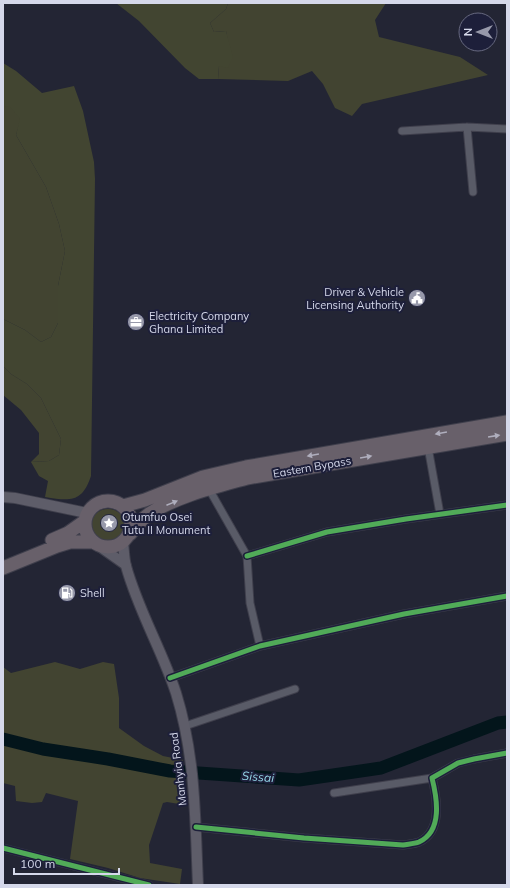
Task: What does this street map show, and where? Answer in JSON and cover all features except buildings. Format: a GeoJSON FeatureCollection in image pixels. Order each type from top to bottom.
{"type":"FeatureCollection","features":[{"type":"Feature","properties":{"kind":"highway","name":"Eastern Bypass"},"geometry":{"type":"LineString","coordinates":[[123,506],[145,500],[203,477],[246,467],[507,422]]}},
{"type":"Feature","properties":{"kind":"highway","name":"Eastern Bypass"},"geometry":{"type":"LineString","coordinates":[[126,538],[148,515],[178,500],[247,478],[507,434]]}},
{"type":"Feature","properties":{"kind":"highway"},"geometry":{"type":"LineString","coordinates":[[3,560],[68,533],[86,517],[91,508],[100,502],[110,500],[123,506],[129,514],[132,524],[126,538],[116,546],[108,548],[96,544],[70,542],[3,568]]}},
{"type":"Feature","properties":{"kind":"highway"},"geometry":{"type":"LineString","coordinates":[[86,517],[85,530],[96,544]]}},
{"type":"Feature","properties":{"kind":"main road"},"geometry":{"type":"LineString","coordinates":[[3,491],[15,498]]}},
{"type":"Feature","properties":{"kind":"main road"},"geometry":{"type":"LineString","coordinates":[[3,496],[86,517]]}},
{"type":"Feature","properties":{"kind":"main road","name":"Manhyia Road"},"geometry":{"type":"LineString","coordinates":[[126,538],[126,565],[138,600],[170,678],[185,726],[191,756],[194,790],[198,885]]}},
{"type":"Feature","properties":{"kind":"main road"},"geometry":{"type":"LineString","coordinates":[[96,544],[126,565]]}},
{"type":"Feature","properties":{"kind":"street"},"geometry":{"type":"LineString","coordinates":[[402,131],[467,127],[507,129]]}},
{"type":"Feature","properties":{"kind":"street"},"geometry":{"type":"LineString","coordinates":[[467,127],[473,192]]}},
{"type":"Feature","properties":{"kind":"street"},"geometry":{"type":"LineString","coordinates":[[428,447],[440,514]]}},
{"type":"Feature","properties":{"kind":"street"},"geometry":{"type":"LineString","coordinates":[[209,490],[247,556],[250,603],[260,646]]}},
{"type":"Feature","properties":{"kind":"street"},"geometry":{"type":"LineString","coordinates":[[247,556],[327,532],[507,505]]}},
{"type":"Feature","properties":{"kind":"street"},"geometry":{"type":"LineString","coordinates":[[170,678],[260,646],[404,614],[507,596]]}},
{"type":"Feature","properties":{"kind":"street"},"geometry":{"type":"LineString","coordinates":[[185,726],[295,689]]}},
{"type":"Feature","properties":{"kind":"street"},"geometry":{"type":"LineString","coordinates":[[334,793],[432,778],[458,763],[507,754]]}},
{"type":"Feature","properties":{"kind":"street"},"geometry":{"type":"LineString","coordinates":[[196,827],[304,838],[403,845],[418,843],[428,835],[434,826],[436,816],[436,800],[432,778]]}},
{"type":"Feature","properties":{"kind":"street"},"geometry":{"type":"LineString","coordinates":[[3,848],[149,885]]}},
{"type":"Feature","properties":{"kind":"green space"},"geometry":{"type":"Polygon","coordinates":[[[116,3],[228,3],[226,9],[210,23],[214,32],[226,31],[233,57],[228,68],[219,66],[218,79],[199,79],[185,68],[139,21],[116,3]]]}},
{"type":"Feature","properties":{"kind":"green space"},"geometry":{"type":"Polygon","coordinates":[[[228,3],[386,3],[375,20],[379,37],[460,57],[488,75],[362,104],[352,116],[335,108],[323,84],[312,71],[288,81],[218,79],[219,65],[228,42],[226,31],[214,32],[210,23],[226,9],[228,3]]]}},
{"type":"Feature","properties":{"kind":"green space"},"geometry":{"type":"Polygon","coordinates":[[[3,63],[16,71],[42,93],[74,86],[83,111],[94,162],[91,476],[84,491],[79,496],[68,499],[45,497],[48,481],[39,476],[31,462],[49,461],[59,455],[61,439],[41,398],[27,384],[11,374],[3,366],[3,319],[25,330],[41,342],[51,337],[58,323],[58,286],[65,251],[59,224],[46,187],[16,135],[20,119],[10,107],[3,106],[3,63]]]}},
{"type":"Feature","properties":{"kind":"green space"},"geometry":{"type":"Polygon","coordinates":[[[3,106],[10,106],[21,119],[16,135],[46,187],[59,224],[65,251],[58,286],[58,323],[51,337],[41,342],[25,330],[3,319],[3,106]]]}},
{"type":"Feature","properties":{"kind":"green space"},"geometry":{"type":"Polygon","coordinates":[[[3,366],[11,374],[27,384],[41,398],[61,439],[59,455],[49,461],[31,462],[39,454],[39,433],[21,410],[3,395],[3,366]]]}},
{"type":"Feature","properties":{"kind":"green space"},"geometry":{"type":"Polygon","coordinates":[[[112,509],[121,514],[125,520],[125,534],[121,540],[112,545],[104,545],[95,540],[91,534],[90,523],[95,514],[101,510],[112,509]]]}},
{"type":"Feature","properties":{"kind":"green space"},"geometry":{"type":"Polygon","coordinates":[[[55,662],[80,669],[103,662],[114,664],[119,698],[119,728],[144,746],[163,756],[183,760],[185,805],[167,802],[163,803],[149,845],[150,863],[182,869],[180,884],[140,878],[108,868],[70,859],[78,801],[46,793],[42,802],[32,803],[16,801],[15,786],[3,783],[3,667],[11,673],[55,662]]]}},
{"type":"Feature","properties":{"kind":"waterway","name":"Sissai"},"geometry":{"type":"LineString","coordinates":[[3,739],[43,749],[108,759],[170,771],[299,780],[381,768],[498,723],[507,722]]}},
{"type":"Feature","properties":{"kind":"cycle path"},"geometry":{"type":"LineString","coordinates":[[247,556],[327,532],[507,505]]}},
{"type":"Feature","properties":{"kind":"cycle path"},"geometry":{"type":"LineString","coordinates":[[170,678],[260,646],[404,614],[507,596]]}},
{"type":"Feature","properties":{"kind":"cycle path"},"geometry":{"type":"LineString","coordinates":[[196,827],[304,838],[403,845],[415,843],[427,837],[435,822],[436,804],[432,778],[458,763],[507,753]]}},
{"type":"Feature","properties":{"kind":"cycle path"},"geometry":{"type":"LineString","coordinates":[[3,848],[149,885]]}},
{"type":"Feature","properties":{"kind":"place","name":"Driver & Vehicle Licensing Authority"},"geometry":{"type":"Point","coordinates":[417,298]}},
{"type":"Feature","properties":{"kind":"place","name":"Electricity Company Ghana Limited"},"geometry":{"type":"Point","coordinates":[136,322]}},
{"type":"Feature","properties":{"kind":"place","name":"Otumfuo Osei Tutu II Monument"},"geometry":{"type":"Point","coordinates":[109,523]}},
{"type":"Feature","properties":{"kind":"place","name":"Shell"},"geometry":{"type":"Point","coordinates":[67,593]}}]}
